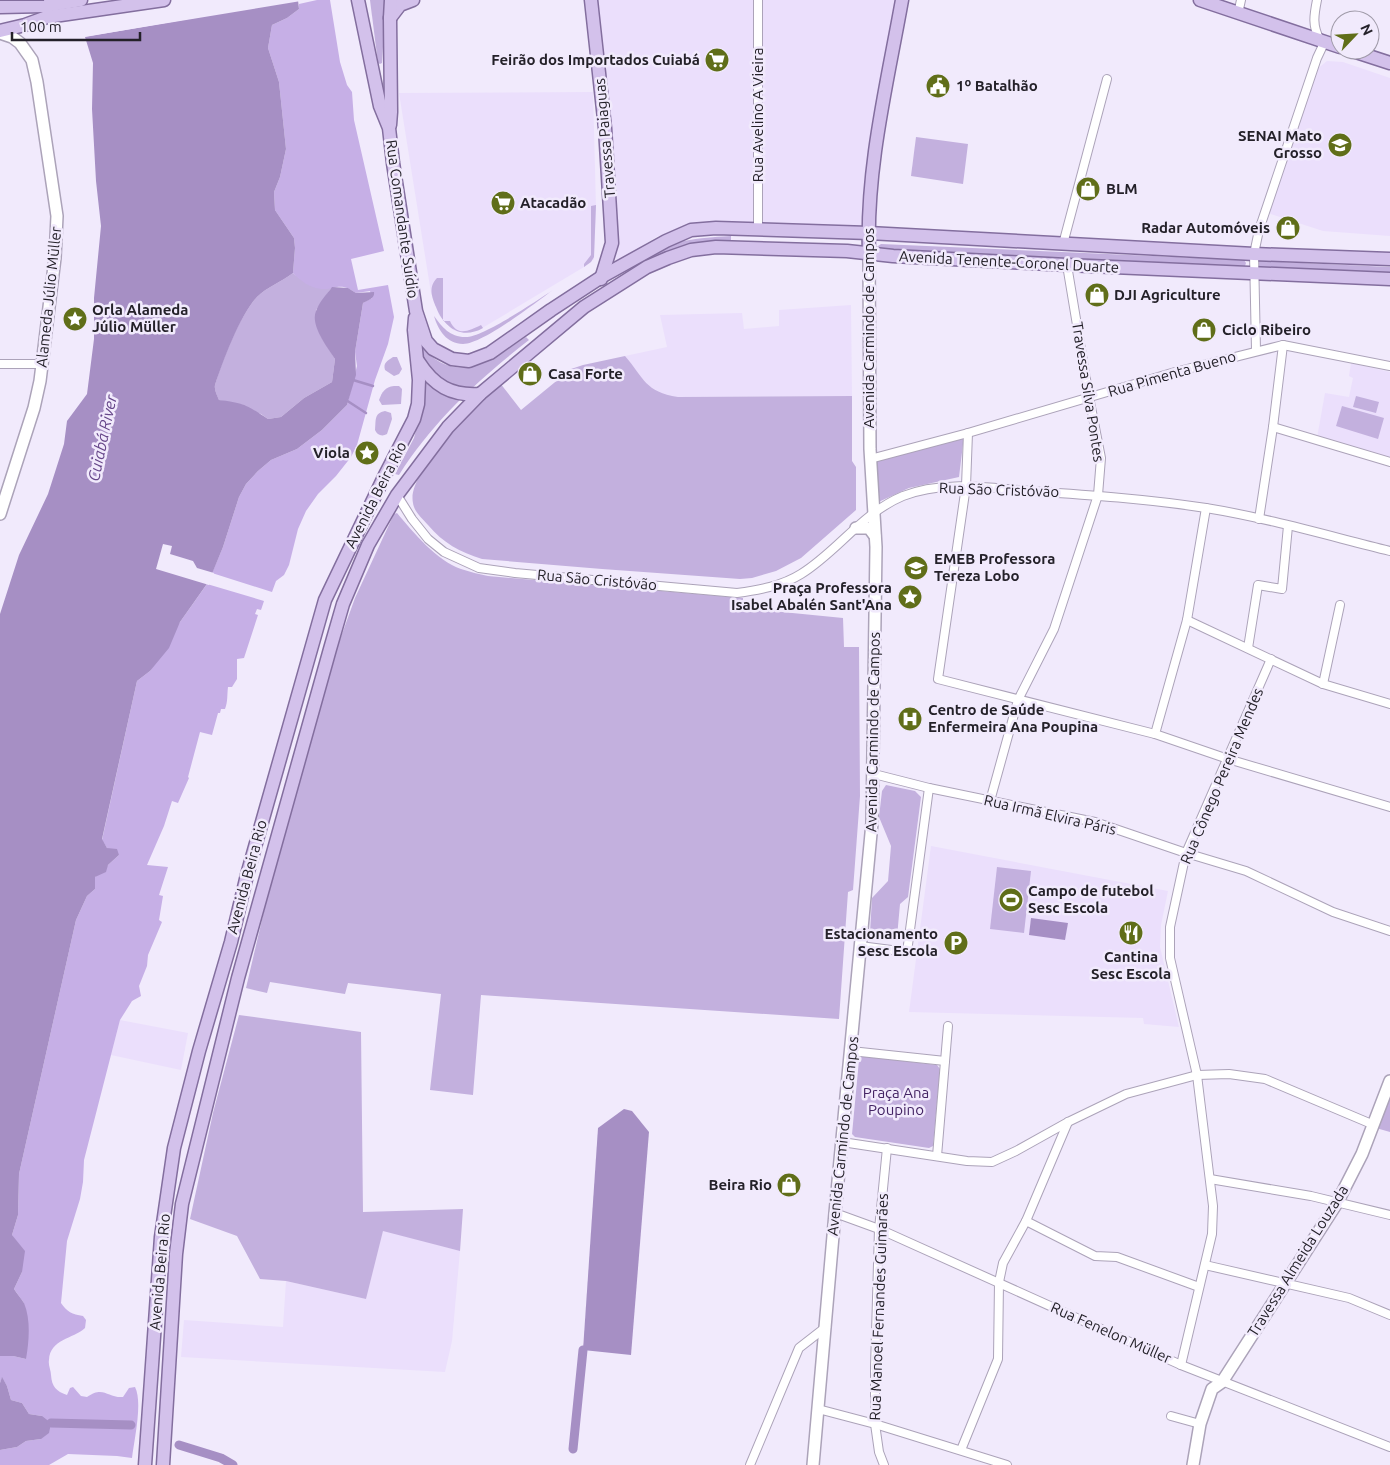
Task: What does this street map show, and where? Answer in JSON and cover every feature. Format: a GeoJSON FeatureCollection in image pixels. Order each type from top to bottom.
{"type":"FeatureCollection","features":[{"type":"Feature","properties":{"kind":"main road"},"geometry":{"type":"LineString","coordinates":[[0,32],[24,25],[46,12],[81,0]]}},
{"type":"Feature","properties":{"kind":"main road"},"geometry":{"type":"LineString","coordinates":[[0,7],[46,12],[164,0]]}},
{"type":"Feature","properties":{"kind":"main road","name":"Rua Comandante Suídio"},"geometry":{"type":"LineString","coordinates":[[358,0],[380,106],[389,128]]}},
{"type":"Feature","properties":{"kind":"main road","name":"Rua Comandante Suídio"},"geometry":{"type":"LineString","coordinates":[[391,0],[391,112],[389,128],[416,311]]}},
{"type":"Feature","properties":{"kind":"main road"},"geometry":{"type":"LineString","coordinates":[[390,18],[400,6],[413,0]]}},
{"type":"Feature","properties":{"kind":"main road","name":"Travessa Paiaguas"},"geometry":{"type":"LineString","coordinates":[[591,0],[605,128],[612,233],[610,253],[603,276]]}},
{"type":"Feature","properties":{"kind":"main road","name":"Avenida Carmindo de Campos"},"geometry":{"type":"LineString","coordinates":[[813,1465],[872,823],[875,536],[870,459],[868,253],[870,195],[873,160],[902,0]]}},
{"type":"Feature","properties":{"kind":"main road"},"geometry":{"type":"LineString","coordinates":[[1200,0],[1330,44]]}},
{"type":"Feature","properties":{"kind":"main road","name":"Alameda Júlio Müller"},"geometry":{"type":"LineString","coordinates":[[0,32],[20,43],[32,60],[57,216],[55,258],[43,364],[34,408],[0,514]]}},
{"type":"Feature","properties":{"kind":"main road","name":"Avenida Tenente-Coronel Duarte"},"geometry":{"type":"LineString","coordinates":[[416,311],[426,341],[433,349],[452,359],[469,361],[490,353],[550,310],[603,276],[666,241],[690,230],[716,228],[869,233],[1254,254],[1390,259]]}},
{"type":"Feature","properties":{"kind":"main road","name":"Avenida Tenente-Coronel Duarte"},"geometry":{"type":"LineString","coordinates":[[448,428],[480,394],[584,307],[647,267],[691,250],[716,247],[868,253],[1067,265],[1390,279]]}},
{"type":"Feature","properties":{"kind":"main road"},"geometry":{"type":"LineString","coordinates":[[584,307],[603,276],[647,267]]}},
{"type":"Feature","properties":{"kind":"main road","name":"Avenida Beira Rio"},"geometry":{"type":"LineString","coordinates":[[146,1465],[161,1237],[174,1148],[247,875],[325,600],[414,419],[418,404],[419,380],[414,330],[416,311]]}},
{"type":"Feature","properties":{"kind":"main road"},"geometry":{"type":"LineString","coordinates":[[417,358],[429,376],[442,387],[462,395],[480,394]]}},
{"type":"Feature","properties":{"kind":"main road"},"geometry":{"type":"LineString","coordinates":[[397,495],[393,474],[414,430],[414,419]]}},
{"type":"Feature","properties":{"kind":"main road","name":"Avenida Beira Rio"},"geometry":{"type":"LineString","coordinates":[[162,1465],[176,1254],[182,1204],[238,978],[343,604],[368,545],[397,495],[448,428]]}},
{"type":"Feature","properties":{"kind":"main road"},"geometry":{"type":"LineString","coordinates":[[856,528],[869,528],[875,536]]}},
{"type":"Feature","properties":{"kind":"main road"},"geometry":{"type":"LineString","coordinates":[[230,942],[229,970],[232,975],[238,978]]}},
{"type":"Feature","properties":{"kind":"main road"},"geometry":{"type":"LineString","coordinates":[[199,1051],[203,1049],[208,1050],[211,1058],[205,1093],[205,1111]]}},
{"type":"Feature","properties":{"kind":"main road","name":"Travessa Almeida Louzada"},"geometry":{"type":"LineString","coordinates":[[1193,1465],[1200,1424],[1212,1389],[1222,1382],[1337,1203],[1362,1154],[1390,1081]]}},
{"type":"Feature","properties":{"kind":"street","name":"Rua Avelino A Vieira"},"geometry":{"type":"LineString","coordinates":[[758,0],[758,230]]}},
{"type":"Feature","properties":{"kind":"street"},"geometry":{"type":"LineString","coordinates":[[1238,14],[1241,0]]}},
{"type":"Feature","properties":{"kind":"street"},"geometry":{"type":"LineString","coordinates":[[1256,350],[1254,254],[1259,230],[1322,41],[1314,29],[1317,0]]}},
{"type":"Feature","properties":{"kind":"street"},"geometry":{"type":"LineString","coordinates":[[1063,244],[1107,79]]}},
{"type":"Feature","properties":{"kind":"street","name":"Travessa Silva Pontes"},"geometry":{"type":"LineString","coordinates":[[990,800],[1018,700],[1054,629],[1098,495],[1101,458],[1067,265]]}},
{"type":"Feature","properties":{"kind":"street"},"geometry":{"type":"LineString","coordinates":[[1259,519],[1283,345]]}},
{"type":"Feature","properties":{"kind":"street","name":"Rua Pimenta Bueno"},"geometry":{"type":"LineString","coordinates":[[870,459],[1256,350],[1283,345],[1390,366]]}},
{"type":"Feature","properties":{"kind":"street"},"geometry":{"type":"LineString","coordinates":[[0,364],[43,364]]}},
{"type":"Feature","properties":{"kind":"street"},"geometry":{"type":"LineString","coordinates":[[1273,427],[1390,462]]}},
{"type":"Feature","properties":{"kind":"street"},"geometry":{"type":"LineString","coordinates":[[968,432],[966,486],[938,679],[1155,734],[1228,759],[1390,807]]}},
{"type":"Feature","properties":{"kind":"street","name":"Rua São Cristóvão"},"geometry":{"type":"LineString","coordinates":[[397,495],[412,519],[428,538],[444,552],[479,568],[515,573],[737,593],[769,588],[800,575],[816,564],[874,514],[902,497],[936,487],[966,486],[1098,495],[1206,508],[1390,551]]}},
{"type":"Feature","properties":{"kind":"street"},"geometry":{"type":"LineString","coordinates":[[1155,734],[1187,620],[1206,508]]}},
{"type":"Feature","properties":{"kind":"street"},"geometry":{"type":"LineString","coordinates":[[1248,648],[1258,585],[1282,589],[1288,526]]}},
{"type":"Feature","properties":{"kind":"street"},"geometry":{"type":"LineString","coordinates":[[1323,684],[1340,605]]}},
{"type":"Feature","properties":{"kind":"street"},"geometry":{"type":"LineString","coordinates":[[1187,620],[1323,684],[1390,704]]}},
{"type":"Feature","properties":{"kind":"street","name":"Rua Cônego Pereira Mendes"},"geometry":{"type":"LineString","coordinates":[[1181,1365],[1212,1234],[1213,1206],[1197,1074],[1170,958],[1170,928],[1186,853],[1271,659]]}},
{"type":"Feature","properties":{"kind":"street","name":"Rua Irmã Elvira Páris"},"geometry":{"type":"LineString","coordinates":[[874,774],[929,788],[1095,822],[1246,871],[1333,912],[1390,932]]}},
{"type":"Feature","properties":{"kind":"street"},"geometry":{"type":"LineString","coordinates":[[860,946],[907,952],[929,788]]}},
{"type":"Feature","properties":{"kind":"street"},"geometry":{"type":"LineString","coordinates":[[937,1156],[948,1026]]}},
{"type":"Feature","properties":{"kind":"street"},"geometry":{"type":"LineString","coordinates":[[851,1051],[946,1060]]}},
{"type":"Feature","properties":{"kind":"street"},"geometry":{"type":"LineString","coordinates":[[842,1142],[967,1161],[992,1162],[1126,1094],[1197,1074],[1229,1074],[1265,1079],[1374,1125]]}},
{"type":"Feature","properties":{"kind":"street"},"geometry":{"type":"LineString","coordinates":[[961,1450],[998,1359],[999,1282],[1003,1263],[1026,1220],[1068,1122]]}},
{"type":"Feature","properties":{"kind":"street","name":"Rua Manoel Fernandes Guimarães"},"geometry":{"type":"LineString","coordinates":[[884,1465],[879,1452],[875,1424],[875,1368],[879,1229],[887,1148]]}},
{"type":"Feature","properties":{"kind":"street"},"geometry":{"type":"LineString","coordinates":[[1210,1179],[1311,1196],[1390,1215]]}},
{"type":"Feature","properties":{"kind":"street","name":"Rua Fenelon Müller"},"geometry":{"type":"LineString","coordinates":[[835,1213],[879,1229],[1181,1365],[1390,1447]]}},
{"type":"Feature","properties":{"kind":"street"},"geometry":{"type":"LineString","coordinates":[[1026,1220],[1095,1256],[1117,1257],[1199,1288]]}},
{"type":"Feature","properties":{"kind":"street"},"geometry":{"type":"LineString","coordinates":[[1205,1265],[1350,1298],[1390,1315]]}},
{"type":"Feature","properties":{"kind":"street"},"geometry":{"type":"LineString","coordinates":[[750,1465],[800,1348],[826,1327]]}},
{"type":"Feature","properties":{"kind":"street"},"geometry":{"type":"LineString","coordinates":[[818,1410],[875,1424],[1007,1465]]}},
{"type":"Feature","properties":{"kind":"street"},"geometry":{"type":"LineString","coordinates":[[1171,1416],[1200,1424]]}},
{"type":"Feature","properties":{"kind":"shaded area"},"geometry":{"type":"Polygon","coordinates":[[[317,0],[330,0],[340,62],[347,85],[352,92],[354,120],[384,251],[351,259],[358,290],[388,285],[394,317],[388,344],[375,380],[357,445],[351,457],[318,494],[306,511],[298,529],[289,565],[284,575],[276,581],[272,592],[212,573],[223,547],[239,497],[246,484],[271,460],[297,449],[322,430],[347,405],[357,366],[355,352],[363,303],[372,298],[370,291],[356,293],[346,287],[321,289],[306,284],[296,276],[293,273],[294,238],[275,210],[274,192],[280,177],[286,149],[279,82],[268,48],[272,25],[287,18],[299,9],[299,4],[317,0]]]}},
{"type":"Feature","properties":{"kind":"shaded area"},"geometry":{"type":"Polygon","coordinates":[[[595,0],[756,0],[755,225],[690,225],[656,237],[616,263],[595,0]]]}},
{"type":"Feature","properties":{"kind":"shaded area"},"geometry":{"type":"Polygon","coordinates":[[[761,0],[896,0],[867,230],[760,225],[761,0]]]}},
{"type":"Feature","properties":{"kind":"shaded area","name":"SENAI Mato Grosso"},"geometry":{"type":"Polygon","coordinates":[[[1327,61],[1343,62],[1390,78],[1390,236],[1323,231],[1268,213],[1316,70],[1327,61]]]}},
{"type":"Feature","properties":{"kind":"shaded area","name":"Atacadão"},"geometry":{"type":"Polygon","coordinates":[[[593,92],[596,207],[594,259],[584,267],[479,330],[464,333],[453,330],[439,315],[431,293],[399,93],[593,92]]]}},
{"type":"Feature","properties":{"kind":"shaded area"},"geometry":{"type":"Polygon","coordinates":[[[851,305],[852,396],[677,397],[664,395],[655,391],[644,381],[625,356],[667,347],[660,315],[742,313],[744,329],[779,326],[779,310],[851,305]]]}},
{"type":"Feature","properties":{"kind":"shaded area"},"geometry":{"type":"Polygon","coordinates":[[[1351,363],[1390,372],[1390,459],[1317,438],[1325,393],[1349,397],[1353,378],[1349,376],[1351,363]]]}},
{"type":"Feature","properties":{"kind":"shaded area"},"geometry":{"type":"Polygon","coordinates":[[[207,584],[264,601],[261,610],[257,609],[255,614],[258,615],[244,658],[237,659],[237,679],[232,687],[228,687],[225,709],[221,709],[220,713],[218,713],[212,735],[200,732],[189,778],[178,803],[172,801],[164,826],[147,865],[168,867],[159,895],[163,896],[159,920],[162,922],[148,955],[147,966],[139,986],[141,996],[132,1001],[120,1020],[84,1160],[80,1199],[67,1241],[61,1303],[70,1312],[83,1316],[86,1320],[85,1328],[53,1348],[50,1353],[49,1362],[54,1386],[57,1390],[67,1395],[70,1388],[73,1387],[81,1396],[87,1397],[102,1392],[123,1397],[129,1388],[135,1387],[138,1412],[132,1458],[68,1454],[49,1465],[0,1465],[0,1450],[17,1447],[26,1441],[41,1439],[42,1416],[29,1414],[22,1403],[11,1400],[7,1386],[2,1378],[0,1383],[0,1356],[26,1359],[24,1303],[14,1289],[22,1272],[12,1235],[18,1215],[19,1174],[76,920],[87,896],[95,889],[95,877],[119,855],[107,848],[102,840],[137,681],[150,671],[180,622],[207,584]]]}},
{"type":"Feature","properties":{"kind":"shaded area"},"geometry":{"type":"Polygon","coordinates":[[[931,846],[1168,891],[1161,925],[1160,947],[1179,1027],[1144,1024],[1143,1018],[909,1012],[931,846]]]}},
{"type":"Feature","properties":{"kind":"shaded area"},"geometry":{"type":"Polygon","coordinates":[[[120,1020],[188,1033],[181,1070],[111,1055],[120,1020]]]}},
{"type":"Feature","properties":{"kind":"shaded area"},"geometry":{"type":"Polygon","coordinates":[[[383,1230],[460,1251],[452,1341],[445,1372],[181,1357],[184,1320],[283,1327],[286,1281],[366,1299],[383,1230]]]}},
{"type":"Feature","properties":{"kind":"green space"},"geometry":{"type":"Polygon","coordinates":[[[370,0],[386,0],[382,63],[380,64],[378,63],[370,0]]]}},
{"type":"Feature","properties":{"kind":"green space"},"geometry":{"type":"Polygon","coordinates":[[[916,137],[968,144],[963,184],[911,176],[916,137]]]}},
{"type":"Feature","properties":{"kind":"green space"},"geometry":{"type":"Polygon","coordinates":[[[596,205],[594,257],[584,267],[584,264],[591,255],[591,206],[596,205]]]}},
{"type":"Feature","properties":{"kind":"green space"},"geometry":{"type":"Polygon","coordinates":[[[731,236],[731,242],[657,259],[652,257],[658,251],[677,243],[701,238],[731,236]]]}},
{"type":"Feature","properties":{"kind":"green space"},"geometry":{"type":"Polygon","coordinates":[[[881,244],[1244,260],[1246,263],[1245,266],[881,250],[878,246],[881,244]]]}},
{"type":"Feature","properties":{"kind":"green space"},"geometry":{"type":"Polygon","coordinates":[[[1257,262],[1390,267],[1390,273],[1259,267],[1257,262]]]}},
{"type":"Feature","properties":{"kind":"green space"},"geometry":{"type":"Polygon","coordinates":[[[293,273],[316,287],[332,287],[316,310],[320,335],[335,359],[332,382],[304,398],[281,417],[268,419],[261,414],[219,400],[215,391],[215,385],[232,339],[244,315],[261,293],[293,273]]]}},
{"type":"Feature","properties":{"kind":"green space"},"geometry":{"type":"Polygon","coordinates":[[[437,278],[443,278],[443,320],[433,300],[432,285],[437,278]]]}},
{"type":"Feature","properties":{"kind":"green space"},"geometry":{"type":"Polygon","coordinates":[[[553,290],[496,330],[472,342],[463,344],[452,342],[448,339],[441,331],[434,316],[451,333],[460,337],[473,336],[509,318],[553,290]]]}},
{"type":"Feature","properties":{"kind":"green space"},"geometry":{"type":"Polygon","coordinates":[[[444,321],[450,321],[460,331],[468,331],[481,325],[483,328],[468,333],[461,332],[455,330],[444,321]]]}},
{"type":"Feature","properties":{"kind":"green space"},"geometry":{"type":"Polygon","coordinates":[[[526,337],[529,340],[492,370],[458,402],[412,455],[399,475],[395,474],[414,438],[421,410],[415,339],[429,354],[442,363],[456,367],[469,366],[497,356],[526,337]]]}},
{"type":"Feature","properties":{"kind":"green space"},"geometry":{"type":"Polygon","coordinates":[[[625,356],[652,388],[658,392],[678,397],[852,396],[852,461],[856,467],[856,510],[801,558],[776,571],[752,578],[740,579],[482,559],[459,550],[446,542],[417,512],[413,503],[414,490],[421,474],[446,439],[500,383],[521,410],[571,369],[625,356]]]}},
{"type":"Feature","properties":{"kind":"green space"},"geometry":{"type":"Polygon","coordinates":[[[393,357],[397,357],[402,369],[399,374],[394,376],[385,370],[386,362],[393,357]]]}},
{"type":"Feature","properties":{"kind":"green space"},"geometry":{"type":"Polygon","coordinates":[[[399,386],[402,389],[401,404],[382,405],[379,400],[383,392],[388,387],[399,386]]]}},
{"type":"Feature","properties":{"kind":"green space"},"geometry":{"type":"Polygon","coordinates":[[[1356,396],[1379,402],[1376,413],[1353,407],[1356,396]]]}},
{"type":"Feature","properties":{"kind":"green space"},"geometry":{"type":"Polygon","coordinates":[[[1342,406],[1384,418],[1378,439],[1336,426],[1342,406]]]}},
{"type":"Feature","properties":{"kind":"green space"},"geometry":{"type":"Polygon","coordinates":[[[385,411],[391,413],[392,419],[387,434],[380,435],[375,430],[377,415],[385,411]]]}},
{"type":"Feature","properties":{"kind":"green space"},"geometry":{"type":"Polygon","coordinates":[[[964,436],[959,477],[909,488],[874,504],[873,462],[964,436]]]}},
{"type":"Feature","properties":{"kind":"green space"},"geometry":{"type":"Polygon","coordinates":[[[397,513],[410,529],[443,560],[461,569],[478,574],[743,598],[743,608],[843,618],[844,647],[859,647],[860,796],[853,890],[848,892],[839,1019],[481,995],[473,1095],[430,1090],[441,994],[348,983],[345,994],[270,982],[267,993],[246,988],[265,907],[338,645],[355,598],[394,514],[397,513]]]}},
{"type":"Feature","properties":{"kind":"green space"},"geometry":{"type":"Polygon","coordinates":[[[886,785],[915,791],[921,797],[908,897],[900,904],[897,937],[895,940],[874,940],[870,933],[872,898],[888,881],[891,846],[879,817],[882,791],[886,785]]]}},
{"type":"Feature","properties":{"kind":"green space","name":"Campo de futebol Sesc Escola"},"geometry":{"type":"Polygon","coordinates":[[[997,867],[1031,871],[1024,933],[990,929],[997,867]]]}},
{"type":"Feature","properties":{"kind":"green space"},"geometry":{"type":"Polygon","coordinates":[[[239,1015],[361,1032],[363,1212],[463,1209],[460,1251],[383,1231],[366,1299],[286,1281],[260,1279],[237,1236],[190,1219],[213,1113],[239,1015]]]}},
{"type":"Feature","properties":{"kind":"green space","name":"Praça Ana Poupino"},"geometry":{"type":"Polygon","coordinates":[[[862,1056],[937,1065],[940,1069],[933,1146],[929,1148],[855,1137],[852,1134],[859,1060],[862,1056]]]}},
{"type":"Feature","properties":{"kind":"green space"},"geometry":{"type":"Polygon","coordinates":[[[1390,1092],[1390,1132],[1376,1128],[1390,1092]]]}},
{"type":"Feature","properties":{"kind":"water","name":"Cuiabá River"},"geometry":{"type":"Polygon","coordinates":[[[298,0],[299,9],[287,18],[272,25],[268,48],[279,82],[286,149],[280,177],[274,192],[275,210],[294,238],[293,273],[261,293],[244,315],[227,351],[215,385],[215,391],[219,400],[245,405],[268,419],[281,417],[304,398],[332,382],[335,359],[320,336],[315,323],[316,311],[323,298],[332,287],[348,288],[356,293],[374,292],[374,296],[363,303],[355,352],[356,375],[347,405],[322,430],[297,449],[271,460],[246,484],[239,497],[223,547],[209,581],[180,622],[169,648],[150,671],[137,681],[102,839],[107,848],[117,849],[119,855],[108,865],[106,872],[95,877],[95,889],[87,896],[76,920],[19,1174],[18,1215],[12,1235],[25,1251],[22,1272],[14,1289],[24,1303],[28,1316],[29,1338],[26,1359],[0,1356],[0,614],[19,555],[48,494],[64,444],[67,421],[87,394],[94,339],[94,298],[101,226],[96,181],[92,109],[93,63],[85,37],[298,0]]]}},
{"type":"Feature","properties":{"kind":"water"},"geometry":{"type":"Polygon","coordinates":[[[1031,918],[1068,923],[1065,940],[1029,935],[1031,918]]]}},
{"type":"Feature","properties":{"kind":"water"},"geometry":{"type":"Polygon","coordinates":[[[624,1109],[632,1111],[649,1132],[631,1355],[583,1350],[598,1128],[624,1109]]]}},
{"type":"Feature","properties":{"kind":"water"},"geometry":{"type":"Polygon","coordinates":[[[2,1377],[11,1400],[22,1403],[29,1414],[42,1416],[51,1423],[49,1433],[41,1439],[26,1441],[17,1447],[0,1450],[0,1383],[2,1377]]]}},
{"type":"Feature","properties":{"kind":"pier"},"geometry":{"type":"Polygon","coordinates":[[[76,0],[301,0],[301,1],[83,37],[76,0]]]}},
{"type":"Feature","properties":{"kind":"pier"},"geometry":{"type":"Polygon","coordinates":[[[163,544],[172,546],[170,554],[193,561],[197,568],[214,573],[209,585],[156,569],[163,544]]]}},
{"type":"Feature","properties":{"kind":"waterway"},"geometry":{"type":"LineString","coordinates":[[353,380],[373,386]]}},
{"type":"Feature","properties":{"kind":"waterway"},"geometry":{"type":"LineString","coordinates":[[346,400],[366,413]]}},
{"type":"Feature","properties":{"kind":"waterway"},"geometry":{"type":"LineString","coordinates":[[573,1449],[583,1350]]}},
{"type":"Feature","properties":{"kind":"waterway"},"geometry":{"type":"LineString","coordinates":[[51,1423],[131,1425]]}},
{"type":"Feature","properties":{"kind":"waterway"},"geometry":{"type":"LineString","coordinates":[[179,1445],[221,1458],[233,1465]]}},
{"type":"Feature","properties":{"kind":"place","name":"Feirão dos Importados Cuiabá"},"geometry":{"type":"Point","coordinates":[717,60]}},
{"type":"Feature","properties":{"kind":"place","name":"1º Batalhão"},"geometry":{"type":"Point","coordinates":[938,86]}},
{"type":"Feature","properties":{"kind":"place","name":"SENAI Mato Grosso"},"geometry":{"type":"Point","coordinates":[1340,145]}},
{"type":"Feature","properties":{"kind":"place","name":"BLM"},"geometry":{"type":"Point","coordinates":[1088,189]}},
{"type":"Feature","properties":{"kind":"place","name":"Atacadão"},"geometry":{"type":"Point","coordinates":[503,203]}},
{"type":"Feature","properties":{"kind":"place","name":"Radar Automóveis"},"geometry":{"type":"Point","coordinates":[1288,228]}},
{"type":"Feature","properties":{"kind":"place","name":"DJI Agriculture"},"geometry":{"type":"Point","coordinates":[1097,295]}},
{"type":"Feature","properties":{"kind":"place","name":"Orla Alameda Júlio Müller"},"geometry":{"type":"Point","coordinates":[75,319]}},
{"type":"Feature","properties":{"kind":"place","name":"Ciclo Ribeiro"},"geometry":{"type":"Point","coordinates":[1204,330]}},
{"type":"Feature","properties":{"kind":"place","name":"Casa Forte"},"geometry":{"type":"Point","coordinates":[530,374]}},
{"type":"Feature","properties":{"kind":"place","name":"Viola"},"geometry":{"type":"Point","coordinates":[367,453]}},
{"type":"Feature","properties":{"kind":"place","name":"EMEB Professora Tereza Lobo"},"geometry":{"type":"Point","coordinates":[916,568]}},
{"type":"Feature","properties":{"kind":"place","name":"Praça Professora Isabel Abalén Sant'Ana"},"geometry":{"type":"Point","coordinates":[910,597]}},
{"type":"Feature","properties":{"kind":"place","name":"Centro de Saúde Enfermeira Ana Poupina"},"geometry":{"type":"Point","coordinates":[910,719]}},
{"type":"Feature","properties":{"kind":"place","name":"Campo de futebol Sesc Escola"},"geometry":{"type":"Point","coordinates":[1011,900]}},
{"type":"Feature","properties":{"kind":"place","name":"Cantina Sesc Escola"},"geometry":{"type":"Point","coordinates":[1131,933]}},
{"type":"Feature","properties":{"kind":"place","name":"Estacionamento Sesc Escola"},"geometry":{"type":"Point","coordinates":[956,943]}},
{"type":"Feature","properties":{"kind":"place","name":"Beira Rio"},"geometry":{"type":"Point","coordinates":[789,1185]}}]}
